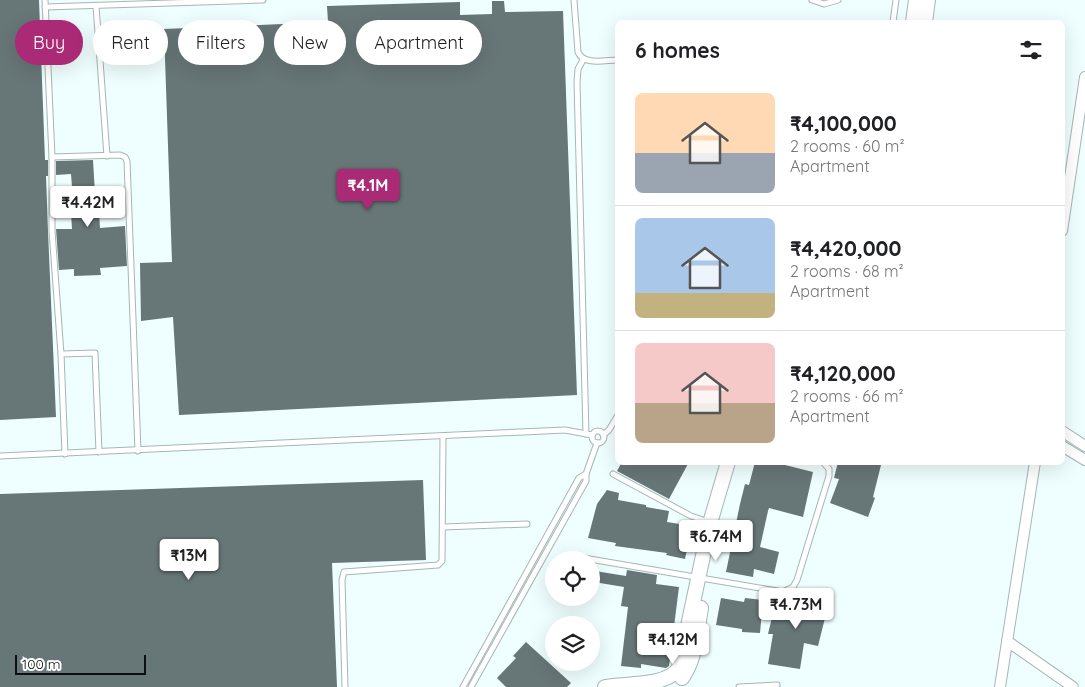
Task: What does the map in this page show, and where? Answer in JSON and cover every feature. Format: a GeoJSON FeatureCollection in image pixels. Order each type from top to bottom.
{"type":"FeatureCollection","features":[{"type":"Feature","properties":{"kind":"street"},"geometry":{"type":"LineString","coordinates":[[914,20],[916,0]]}},
{"type":"Feature","properties":{"kind":"street"},"geometry":{"type":"LineString","coordinates":[[925,20],[928,0]]}},
{"type":"Feature","properties":{"kind":"street"},"geometry":{"type":"LineString","coordinates":[[1065,212],[1085,77]]}},
{"type":"Feature","properties":{"kind":"street"},"geometry":{"type":"LineString","coordinates":[[1065,433],[1085,446]]}},
{"type":"Feature","properties":{"kind":"street"},"geometry":{"type":"LineString","coordinates":[[1065,448],[1085,460]]}},
{"type":"Feature","properties":{"kind":"street"},"geometry":{"type":"LineString","coordinates":[[667,687],[674,685],[682,677],[727,465]]}},
{"type":"Feature","properties":{"kind":"street"},"geometry":{"type":"LineString","coordinates":[[714,524],[737,465]]}},
{"type":"Feature","properties":{"kind":"street"},"geometry":{"type":"LineString","coordinates":[[1000,687],[1034,465]]}},
{"type":"Feature","properties":{"kind":"street"},"geometry":{"type":"LineString","coordinates":[[1007,641],[1073,687]]}},
{"type":"Feature","properties":{"kind":"street"},"geometry":{"type":"LineString","coordinates":[[605,687],[667,679],[676,673],[682,677]]}},
{"type":"Feature","properties":{"kind":"lane"},"geometry":{"type":"LineString","coordinates":[[45,0],[52,157],[52,231],[65,454]]}},
{"type":"Feature","properties":{"kind":"lane"},"geometry":{"type":"LineString","coordinates":[[45,7],[263,0]]}},
{"type":"Feature","properties":{"kind":"lane"},"geometry":{"type":"LineString","coordinates":[[574,0],[580,58],[585,61],[615,60]]}},
{"type":"Feature","properties":{"kind":"lane"},"geometry":{"type":"LineString","coordinates":[[812,0],[824,4],[838,0]]}},
{"type":"Feature","properties":{"kind":"lane"},"geometry":{"type":"LineString","coordinates":[[893,20],[896,0]]}},
{"type":"Feature","properties":{"kind":"lane"},"geometry":{"type":"LineString","coordinates":[[96,6],[107,156]]}},
{"type":"Feature","properties":{"kind":"lane"},"geometry":{"type":"LineString","coordinates":[[583,60],[578,69],[577,82],[589,434],[592,440],[597,443]]}},
{"type":"Feature","properties":{"kind":"lane"},"geometry":{"type":"LineString","coordinates":[[52,157],[120,156],[127,161],[138,451]]}},
{"type":"Feature","properties":{"kind":"lane"},"geometry":{"type":"LineString","coordinates":[[60,354],[95,353],[99,452]]}},
{"type":"Feature","properties":{"kind":"lane"},"geometry":{"type":"LineString","coordinates":[[471,687],[586,481],[586,474],[597,443],[603,440],[604,434],[609,430],[615,419]]}},
{"type":"Feature","properties":{"kind":"lane"},"geometry":{"type":"LineString","coordinates":[[0,456],[565,430],[589,434],[597,431],[604,434]]}},
{"type":"Feature","properties":{"kind":"lane"},"geometry":{"type":"LineString","coordinates":[[345,687],[342,575],[344,572],[438,565],[442,561],[443,437]]}},
{"type":"Feature","properties":{"kind":"lane"},"geometry":{"type":"LineString","coordinates":[[600,560],[783,592],[793,587],[797,580],[829,476],[829,470],[825,465]]}},
{"type":"Feature","properties":{"kind":"lane"},"geometry":{"type":"LineString","coordinates":[[463,687],[579,478],[586,474]]}},
{"type":"Feature","properties":{"kind":"lane"},"geometry":{"type":"LineString","coordinates":[[613,474],[674,508],[714,524]]}},
{"type":"Feature","properties":{"kind":"lane"},"geometry":{"type":"LineString","coordinates":[[443,527],[527,524]]}},
{"type":"Feature","properties":{"kind":"lane"},"geometry":{"type":"LineString","coordinates":[[739,687],[777,685]]}},
{"type":"Feature","properties":{"kind":"building"},"geometry":{"type":"Polygon","coordinates":[[[0,0],[39,0],[40,20],[15,20],[15,65],[41,65],[45,160],[48,160],[48,176],[46,176],[56,417],[0,420],[0,0]]]}},
{"type":"Feature","properties":{"kind":"building"},"geometry":{"type":"Polygon","coordinates":[[[492,1],[504,1],[505,12],[563,11],[577,395],[179,415],[173,317],[141,321],[140,263],[172,262],[165,65],[168,65],[168,29],[178,28],[178,65],[264,65],[264,25],[274,24],[274,65],[346,65],[346,20],[328,20],[327,6],[460,2],[460,15],[492,14],[492,1]]]}},
{"type":"Feature","properties":{"kind":"building"},"geometry":{"type":"Polygon","coordinates":[[[93,160],[96,211],[99,211],[100,228],[125,226],[127,266],[100,268],[101,275],[74,276],[74,269],[59,270],[56,229],[72,229],[71,213],[74,212],[71,174],[56,175],[56,161],[93,160]]]}},
{"type":"Feature","properties":{"kind":"building"},"geometry":{"type":"Polygon","coordinates":[[[620,465],[687,465],[669,499],[617,471],[620,465]]]}},
{"type":"Feature","properties":{"kind":"building"},"geometry":{"type":"Polygon","coordinates":[[[754,465],[785,465],[813,472],[803,517],[769,508],[760,547],[779,552],[774,574],[754,569],[753,577],[726,572],[745,484],[749,485],[754,465]]]}},
{"type":"Feature","properties":{"kind":"building"},"geometry":{"type":"Polygon","coordinates":[[[837,465],[881,465],[873,497],[875,498],[868,517],[830,503],[839,479],[834,478],[837,465]]]}},
{"type":"Feature","properties":{"kind":"building"},"geometry":{"type":"Polygon","coordinates":[[[423,480],[426,560],[332,563],[337,687],[0,687],[0,494],[423,480]]]}},
{"type":"Feature","properties":{"kind":"building"},"geometry":{"type":"Polygon","coordinates":[[[607,490],[619,493],[618,500],[669,511],[667,522],[692,526],[685,559],[666,555],[667,553],[615,546],[616,543],[588,538],[597,504],[607,490]]]}},
{"type":"Feature","properties":{"kind":"building"},"geometry":{"type":"Polygon","coordinates":[[[627,570],[657,575],[656,584],[679,587],[669,666],[666,668],[641,664],[641,668],[621,666],[628,607],[621,606],[624,587],[600,583],[600,572],[626,576],[627,570]]]}},
{"type":"Feature","properties":{"kind":"building"},"geometry":{"type":"Polygon","coordinates":[[[812,593],[833,598],[832,605],[829,604],[818,646],[804,643],[800,669],[768,664],[773,634],[768,634],[776,601],[809,608],[812,593]]]}},
{"type":"Feature","properties":{"kind":"building"},"geometry":{"type":"Polygon","coordinates":[[[721,598],[744,602],[745,598],[763,600],[760,633],[742,632],[742,629],[716,625],[721,598]]]}},
{"type":"Feature","properties":{"kind":"building"},"geometry":{"type":"Polygon","coordinates":[[[526,642],[545,659],[545,671],[558,671],[571,683],[567,687],[506,687],[497,678],[516,658],[513,656],[526,642]]]}}]}
